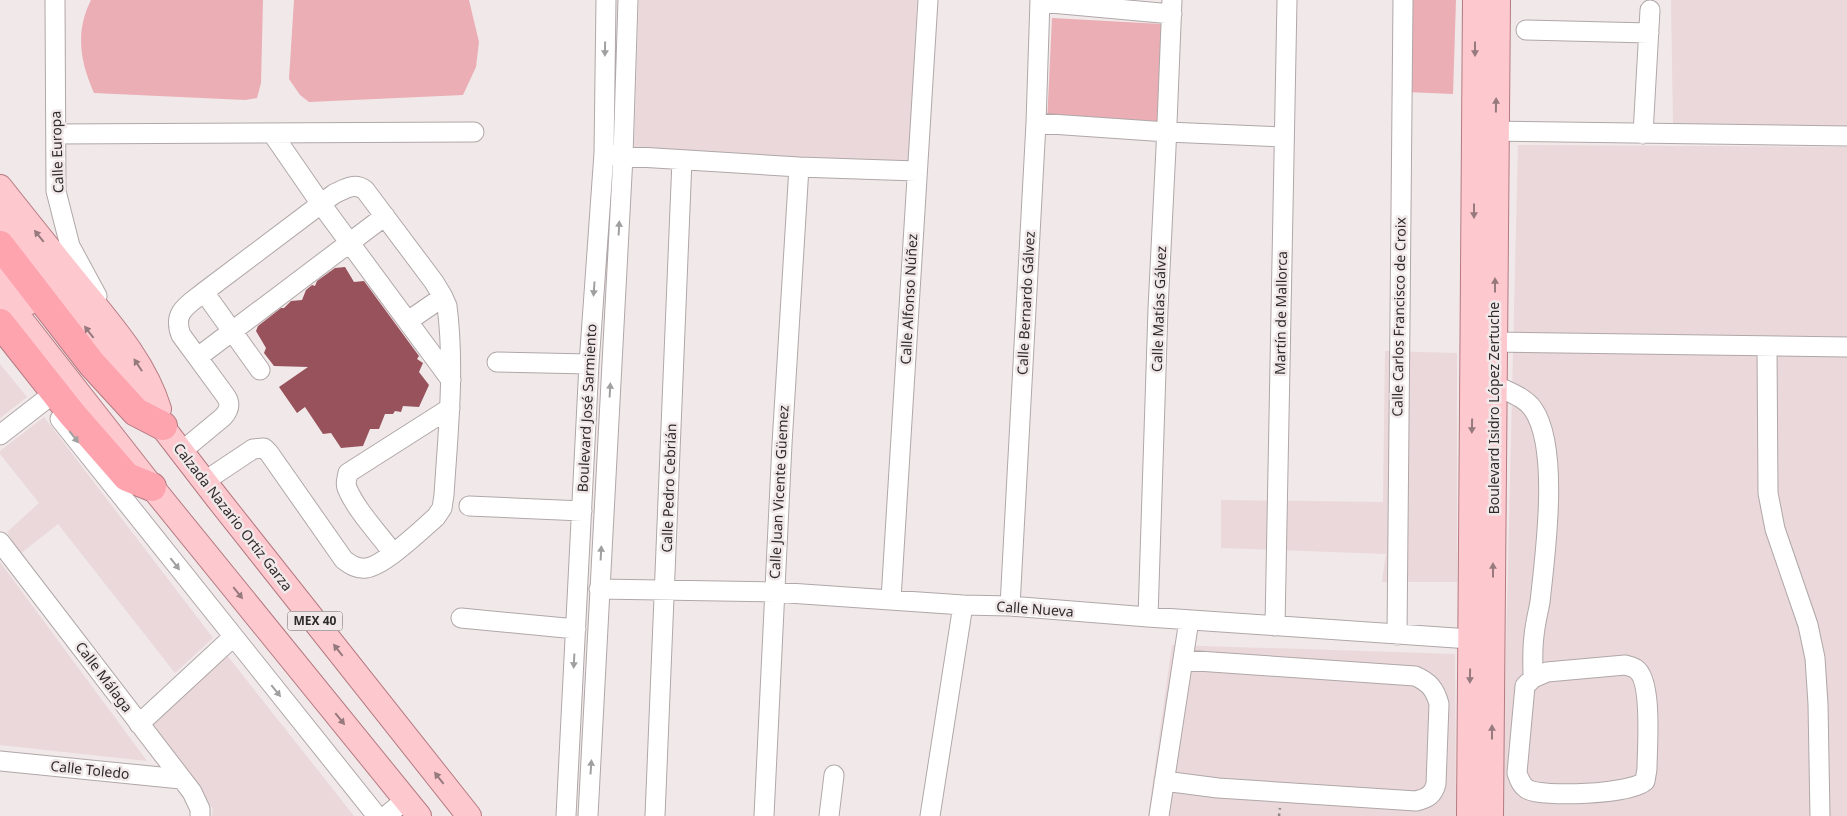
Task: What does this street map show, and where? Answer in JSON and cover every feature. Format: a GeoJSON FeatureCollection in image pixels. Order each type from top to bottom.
{"type":"FeatureCollection","features":[{"type":"Feature","properties":{"kind":"highway"},"geometry":{"type":"LineString","coordinates":[[0,244],[92,364],[136,412],[163,426]]}},
{"type":"Feature","properties":{"kind":"highway"},"geometry":{"type":"LineString","coordinates":[[0,323],[72,414],[127,477],[152,487]]}},
{"type":"Feature","properties":{"kind":"main road","name":"Boulevard Isidro López Zertuche"},"geometry":{"type":"LineString","coordinates":[[1475,0],[1485,131],[1495,342],[1484,385],[1470,639],[1480,771],[1491,816]]}},
{"type":"Feature","properties":{"kind":"main road","name":"Boulevard Isidro López Zertuche"},"geometry":{"type":"LineString","coordinates":[[1468,816],[1480,771],[1485,131],[1498,0]]}},
{"type":"Feature","properties":{"kind":"main road"},"geometry":{"type":"LineString","coordinates":[[0,187],[109,323],[146,376],[155,394],[163,426]]}},
{"type":"Feature","properties":{"kind":"main road","name":"Calzada Nazario Ortiz Garza"},"geometry":{"type":"LineString","coordinates":[[0,216],[204,480],[469,816]]}},
{"type":"Feature","properties":{"kind":"main road"},"geometry":{"type":"LineString","coordinates":[[0,268],[137,444],[146,462],[152,487]]}},
{"type":"Feature","properties":{"kind":"main road","name":"MEX 40"},"geometry":{"type":"LineString","coordinates":[[0,293],[152,487],[412,808]]}},
{"type":"Feature","properties":{"kind":"street","name":"Calle Europa"},"geometry":{"type":"LineString","coordinates":[[55,0],[56,191],[70,246],[109,323]]}},
{"type":"Feature","properties":{"kind":"street","name":"Boulevard José Sarmiento"},"geometry":{"type":"LineString","coordinates":[[566,816],[589,364],[604,153],[606,0]]}},
{"type":"Feature","properties":{"kind":"street","name":"Boulevard José Sarmiento"},"geometry":{"type":"LineString","coordinates":[[588,816],[623,156],[628,0]]}},
{"type":"Feature","properties":{"kind":"street","name":"Calle Alfonso Núñez"},"geometry":{"type":"LineString","coordinates":[[891,599],[928,0]]}},
{"type":"Feature","properties":{"kind":"street","name":"Martín de Mallorca"},"geometry":{"type":"LineString","coordinates":[[1275,626],[1287,0]]}},
{"type":"Feature","properties":{"kind":"street","name":"Calle Carlos Francisco de Croix"},"geometry":{"type":"LineString","coordinates":[[1397,635],[1403,0]]}},
{"type":"Feature","properties":{"kind":"street"},"geometry":{"type":"LineString","coordinates":[[1040,1],[1172,7]]}},
{"type":"Feature","properties":{"kind":"street","name":"Calle Bernardo Gálvez"},"geometry":{"type":"LineString","coordinates":[[1010,606],[1036,123],[1040,1]]}},
{"type":"Feature","properties":{"kind":"street","name":"Calle Matías Gálvez"},"geometry":{"type":"LineString","coordinates":[[1148,618],[1158,309],[1172,7]]}},
{"type":"Feature","properties":{"kind":"street"},"geometry":{"type":"LineString","coordinates":[[1643,134],[1650,10]]}},
{"type":"Feature","properties":{"kind":"street"},"geometry":{"type":"LineString","coordinates":[[1526,30],[1649,32]]}},
{"type":"Feature","properties":{"kind":"street"},"geometry":{"type":"LineString","coordinates":[[1036,123],[1167,132],[1284,137]]}},
{"type":"Feature","properties":{"kind":"street"},"geometry":{"type":"LineString","coordinates":[[1485,131],[1847,136]]}},
{"type":"Feature","properties":{"kind":"street"},"geometry":{"type":"LineString","coordinates":[[56,134],[474,132]]}},
{"type":"Feature","properties":{"kind":"street"},"geometry":{"type":"LineString","coordinates":[[272,133],[349,243],[450,380]]}},
{"type":"Feature","properties":{"kind":"street"},"geometry":{"type":"LineString","coordinates":[[604,153],[623,156],[799,167],[916,171]]}},
{"type":"Feature","properties":{"kind":"street","name":"Calle Pedro Cebrián"},"geometry":{"type":"LineString","coordinates":[[655,816],[682,160]]}},
{"type":"Feature","properties":{"kind":"street","name":"Calle Juan Vicente Güemez"},"geometry":{"type":"LineString","coordinates":[[764,816],[774,592],[799,167]]}},
{"type":"Feature","properties":{"kind":"street"},"geometry":{"type":"LineString","coordinates":[[182,451],[223,417],[228,412],[230,406],[225,395],[181,335],[178,326],[179,316],[185,307],[334,194],[350,186],[360,186],[385,216],[444,297],[448,315],[450,408],[442,508],[436,517],[379,564],[366,568],[352,566],[344,560],[264,448],[253,449],[204,480]]}},
{"type":"Feature","properties":{"kind":"street"},"geometry":{"type":"LineString","coordinates":[[198,357],[385,216]]}},
{"type":"Feature","properties":{"kind":"street"},"geometry":{"type":"LineString","coordinates":[[204,292],[260,370]]}},
{"type":"Feature","properties":{"kind":"street"},"geometry":{"type":"LineString","coordinates":[[408,321],[444,297]]}},
{"type":"Feature","properties":{"kind":"street"},"geometry":{"type":"LineString","coordinates":[[1495,342],[1847,347]]}},
{"type":"Feature","properties":{"kind":"street"},"geometry":{"type":"LineString","coordinates":[[0,344],[377,816]]}},
{"type":"Feature","properties":{"kind":"street"},"geometry":{"type":"LineString","coordinates":[[1767,347],[1768,493],[1775,529],[1812,642],[1816,672],[1820,816]]}},
{"type":"Feature","properties":{"kind":"street"},"geometry":{"type":"LineString","coordinates":[[497,362],[589,364]]}},
{"type":"Feature","properties":{"kind":"street"},"geometry":{"type":"LineString","coordinates":[[1484,385],[1525,400],[1532,407],[1538,417],[1546,449],[1549,474],[1548,530],[1534,635],[1533,678]]}},
{"type":"Feature","properties":{"kind":"street"},"geometry":{"type":"LineString","coordinates":[[0,435],[44,400]]}},
{"type":"Feature","properties":{"kind":"street"},"geometry":{"type":"LineString","coordinates":[[393,552],[364,516],[346,488],[348,473],[450,408]]}},
{"type":"Feature","properties":{"kind":"street"},"geometry":{"type":"LineString","coordinates":[[469,506],[582,511]]}},
{"type":"Feature","properties":{"kind":"street","name":"Calle Málaga"},"geometry":{"type":"LineString","coordinates":[[0,542],[197,800],[200,816]]}},
{"type":"Feature","properties":{"kind":"street","name":"Calle Nueva"},"geometry":{"type":"LineString","coordinates":[[599,589],[774,592],[962,605],[1010,606],[1148,618],[1470,639]]}},
{"type":"Feature","properties":{"kind":"street"},"geometry":{"type":"LineString","coordinates":[[930,816],[962,605]]}},
{"type":"Feature","properties":{"kind":"street"},"geometry":{"type":"LineString","coordinates":[[461,618],[576,629]]}},
{"type":"Feature","properties":{"kind":"street"},"geometry":{"type":"LineString","coordinates":[[1159,816],[1189,620]]}},
{"type":"Feature","properties":{"kind":"street"},"geometry":{"type":"LineString","coordinates":[[139,724],[233,637]]}},
{"type":"Feature","properties":{"kind":"street"},"geometry":{"type":"LineString","coordinates":[[1164,781],[1218,788],[1404,800],[1426,799],[1434,793],[1436,784],[1439,704],[1436,693],[1424,680],[1416,676],[1183,660]]}},
{"type":"Feature","properties":{"kind":"street"},"geometry":{"type":"LineString","coordinates":[[1625,665],[1636,669],[1643,679],[1646,692],[1646,777],[1643,783],[1624,790],[1539,793],[1526,788],[1520,782],[1516,772],[1525,686],[1533,678],[1547,672],[1625,665]]}},
{"type":"Feature","properties":{"kind":"street"},"geometry":{"type":"LineString","coordinates":[[572,714],[594,714]]}},
{"type":"Feature","properties":{"kind":"street","name":"Calle Toledo"},"geometry":{"type":"LineString","coordinates":[[0,761],[181,779]]}},
{"type":"Feature","properties":{"kind":"street"},"geometry":{"type":"LineString","coordinates":[[1480,771],[1516,772]]}},
{"type":"Feature","properties":{"kind":"street"},"geometry":{"type":"LineString","coordinates":[[829,816],[834,775]]}},
{"type":"Feature","properties":{"kind":"street"},"geometry":{"type":"LineString","coordinates":[[386,816],[412,808]]}},
{"type":"Feature","properties":{"kind":"shaded area"},"geometry":{"type":"Polygon","coordinates":[[[91,0],[263,0],[261,83],[257,98],[245,100],[94,93],[85,69],[81,46],[83,24],[91,0]]]}},
{"type":"Feature","properties":{"kind":"shaded area"},"geometry":{"type":"Polygon","coordinates":[[[294,0],[469,0],[479,42],[476,67],[463,95],[309,102],[300,95],[289,79],[294,0]]]}},
{"type":"Feature","properties":{"kind":"shaded area"},"geometry":{"type":"Polygon","coordinates":[[[639,0],[917,0],[909,163],[634,149],[639,0]]]}},
{"type":"Feature","properties":{"kind":"shaded area"},"geometry":{"type":"Polygon","coordinates":[[[1409,0],[1456,0],[1453,94],[1406,92],[1409,0]]]}},
{"type":"Feature","properties":{"kind":"shaded area"},"geometry":{"type":"Polygon","coordinates":[[[1671,0],[1847,0],[1847,131],[1673,124],[1671,0]]]}},
{"type":"Feature","properties":{"kind":"shaded area"},"geometry":{"type":"Polygon","coordinates":[[[1052,18],[1162,24],[1158,129],[1047,123],[1052,18]]]}},
{"type":"Feature","properties":{"kind":"shaded area"},"geometry":{"type":"Polygon","coordinates":[[[1518,145],[1847,147],[1847,816],[1502,816],[1518,145]]]}},
{"type":"Feature","properties":{"kind":"shaded area"},"geometry":{"type":"Polygon","coordinates":[[[1385,351],[1457,353],[1457,582],[1382,582],[1386,554],[1221,548],[1221,500],[1383,502],[1385,351]]]}},
{"type":"Feature","properties":{"kind":"shaded area"},"geometry":{"type":"Polygon","coordinates":[[[0,364],[27,397],[0,418],[0,364]]]}},
{"type":"Feature","properties":{"kind":"shaded area"},"geometry":{"type":"Polygon","coordinates":[[[44,417],[213,638],[175,673],[58,524],[20,554],[7,532],[39,503],[0,454],[0,451],[44,417]]]}},
{"type":"Feature","properties":{"kind":"shaded area"},"geometry":{"type":"Polygon","coordinates":[[[0,562],[147,761],[0,745],[0,562]]]}},
{"type":"Feature","properties":{"kind":"shaded area"},"geometry":{"type":"Polygon","coordinates":[[[1172,645],[1455,654],[1456,816],[1148,816],[1172,645]]]}},
{"type":"Feature","properties":{"kind":"shaded area"},"geometry":{"type":"Polygon","coordinates":[[[226,654],[354,816],[212,816],[213,809],[151,721],[226,654]]]}},
{"type":"Feature","properties":{"kind":"building"},"geometry":{"type":"Polygon","coordinates":[[[345,267],[354,282],[364,281],[419,356],[417,359],[423,363],[419,372],[429,385],[419,407],[403,406],[401,412],[395,411],[393,414],[385,414],[379,429],[370,429],[363,446],[341,448],[331,433],[323,434],[305,407],[297,413],[279,387],[308,367],[274,366],[264,353],[266,348],[256,331],[258,326],[291,301],[302,300],[306,290],[312,285],[315,286],[317,281],[335,268],[345,267]]]}}]}
